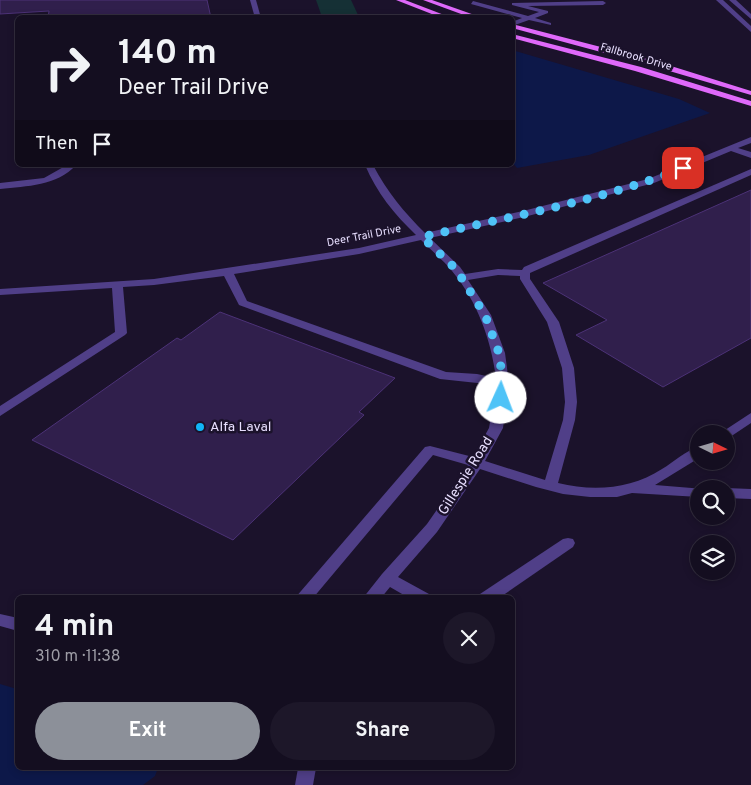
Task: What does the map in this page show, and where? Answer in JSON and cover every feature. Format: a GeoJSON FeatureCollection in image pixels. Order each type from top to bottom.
{"type":"FeatureCollection","features":[{"type":"Feature","properties":{"kind":"main road"},"geometry":{"type":"LineString","coordinates":[[402,1],[414,0]]}},
{"type":"Feature","properties":{"kind":"main road"},"geometry":{"type":"LineString","coordinates":[[426,0],[471,15]]}},
{"type":"Feature","properties":{"kind":"main road"},"geometry":{"type":"LineString","coordinates":[[402,1],[441,15]]}},
{"type":"Feature","properties":{"kind":"main road","name":"Fallbrook Drive"},"geometry":{"type":"LineString","coordinates":[[515,26],[694,74],[751,93]]}},
{"type":"Feature","properties":{"kind":"main road","name":"Fallbrook Drive"},"geometry":{"type":"LineString","coordinates":[[515,37],[679,81],[751,104]]}},
{"type":"Feature","properties":{"kind":"main road"},"geometry":{"type":"LineString","coordinates":[[572,51],[585,45]]}},
{"type":"Feature","properties":{"kind":"street"},"geometry":{"type":"LineString","coordinates":[[253,0],[257,15]]}},
{"type":"Feature","properties":{"kind":"street"},"geometry":{"type":"LineString","coordinates":[[573,11],[582,11],[610,0]]}},
{"type":"Feature","properties":{"kind":"street"},"geometry":{"type":"LineString","coordinates":[[719,0],[751,30]]}},
{"type":"Feature","properties":{"kind":"street"},"geometry":{"type":"LineString","coordinates":[[732,0],[751,17]]}},
{"type":"Feature","properties":{"kind":"street"},"geometry":{"type":"LineString","coordinates":[[473,3],[549,24]]}},
{"type":"Feature","properties":{"kind":"street"},"geometry":{"type":"LineString","coordinates":[[554,12],[545,12],[514,4],[603,3]]}},
{"type":"Feature","properties":{"kind":"street"},"geometry":{"type":"LineString","coordinates":[[515,24],[545,12]]}},
{"type":"Feature","properties":{"kind":"street","name":"Deer Trail Drive"},"geometry":{"type":"LineString","coordinates":[[0,292],[117,285],[228,272],[359,251],[524,214],[651,182],[751,140]]}},
{"type":"Feature","properties":{"kind":"street"},"geometry":{"type":"LineString","coordinates":[[732,149],[751,155]]}},
{"type":"Feature","properties":{"kind":"street"},"geometry":{"type":"LineString","coordinates":[[0,186],[51,180],[61,175],[70,167]]}},
{"type":"Feature","properties":{"kind":"street","name":"Gillespie Road"},"geometry":{"type":"LineString","coordinates":[[370,167],[378,184],[397,212],[456,269],[485,315],[499,353],[503,383],[496,428],[476,464],[432,528],[373,595]]}},
{"type":"Feature","properties":{"kind":"street"},"geometry":{"type":"LineString","coordinates":[[462,278],[498,272],[525,272],[528,269],[751,172]]}},
{"type":"Feature","properties":{"kind":"street"},"geometry":{"type":"LineString","coordinates":[[228,272],[243,303],[444,376],[477,378],[503,383]]}},
{"type":"Feature","properties":{"kind":"street"},"geometry":{"type":"LineString","coordinates":[[525,272],[525,279],[553,322],[568,368],[571,402],[569,420],[550,485]]}},
{"type":"Feature","properties":{"kind":"street"},"geometry":{"type":"LineString","coordinates":[[0,412],[121,333],[117,285]]}},
{"type":"Feature","properties":{"kind":"street"},"geometry":{"type":"LineString","coordinates":[[735,427],[751,416]]}},
{"type":"Feature","properties":{"kind":"street"},"geometry":{"type":"LineString","coordinates":[[306,595],[430,450],[454,454],[476,464],[550,485],[583,492],[616,491],[642,486],[662,476],[690,457]]}},
{"type":"Feature","properties":{"kind":"street"},"geometry":{"type":"LineString","coordinates":[[627,489],[690,492]]}},
{"type":"Feature","properties":{"kind":"street"},"geometry":{"type":"LineString","coordinates":[[735,493],[751,494]]}},
{"type":"Feature","properties":{"kind":"street"},"geometry":{"type":"LineString","coordinates":[[490,595],[568,543]]}},
{"type":"Feature","properties":{"kind":"street"},"geometry":{"type":"LineString","coordinates":[[387,578],[418,595]]}},
{"type":"Feature","properties":{"kind":"street"},"geometry":{"type":"LineString","coordinates":[[0,620],[15,624]]}},
{"type":"Feature","properties":{"kind":"street"},"geometry":{"type":"LineString","coordinates":[[304,785],[307,770]]}},
{"type":"Feature","properties":{"kind":"green space"},"geometry":{"type":"Polygon","coordinates":[[[316,0],[351,0],[358,15],[321,15],[316,0]]]}},
{"type":"Feature","properties":{"kind":"shaded area"},"geometry":{"type":"Polygon","coordinates":[[[515,51],[679,99],[710,113],[589,155],[517,168],[515,166],[515,51]]]}},
{"type":"Feature","properties":{"kind":"shaded area"},"geometry":{"type":"Polygon","coordinates":[[[0,684],[15,688],[15,770],[157,770],[155,776],[143,785],[0,785],[0,684]]]}},
{"type":"Feature","properties":{"kind":"building"},"geometry":{"type":"Polygon","coordinates":[[[0,0],[207,0],[210,15],[48,15],[49,11],[0,14],[0,0]]]}},
{"type":"Feature","properties":{"kind":"building"},"geometry":{"type":"Polygon","coordinates":[[[751,190],[751,338],[663,387],[576,335],[607,320],[543,283],[751,190]]]}},
{"type":"Feature","properties":{"kind":"building","name":"Alfa Laval"},"geometry":{"type":"Polygon","coordinates":[[[220,312],[395,378],[359,412],[364,415],[233,540],[32,440],[177,338],[181,340],[220,312]]]}},
{"type":"Feature","properties":{"kind":"place","name":"Alfa Laval"},"geometry":{"type":"Point","coordinates":[200,427]}},
{"type":"Feature","properties":{"kind":"route"},"geometry":{"type":"LineString","coordinates":[[501,398],[503,383],[499,353],[485,315],[456,269],[422,237],[651,182],[683,168]]}}]}
